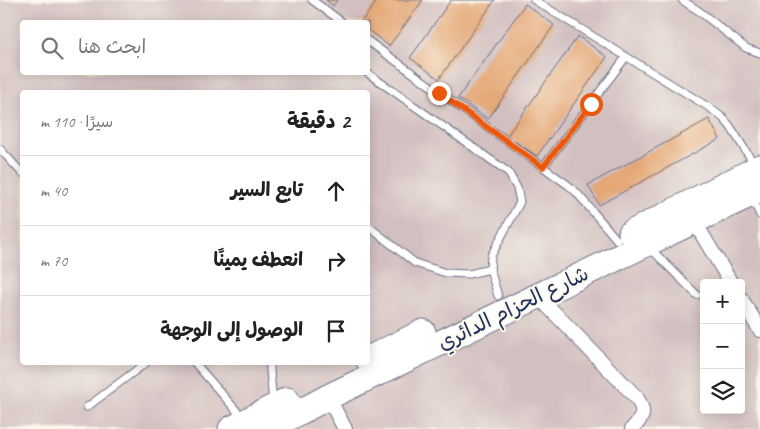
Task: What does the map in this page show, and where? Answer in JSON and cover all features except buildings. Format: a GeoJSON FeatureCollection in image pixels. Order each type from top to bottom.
{"type":"FeatureCollection","features":[{"type":"Feature","properties":{"kind":"highway","name":"شارع الحزام الدائري"},"geometry":{"type":"LineString","coordinates":[[255,422],[328,398],[694,221],[758,187]]}},
{"type":"Feature","properties":{"kind":"highway","name":"شارع الحزام الدائري"},"geometry":{"type":"LineString","coordinates":[[370,356],[616,240],[758,187]]}},
{"type":"Feature","properties":{"kind":"highway","name":"شارع الحزام الدائري"},"geometry":{"type":"LineString","coordinates":[[255,422],[354,365]]}},
{"type":"Feature","properties":{"kind":"street"},"geometry":{"type":"LineString","coordinates":[[694,221],[729,279]]}},
{"type":"Feature","properties":{"kind":"street"},"geometry":{"type":"LineString","coordinates":[[538,296],[637,398],[643,411],[642,417],[632,429]]}},
{"type":"Feature","properties":{"kind":"street"},"geometry":{"type":"LineString","coordinates":[[745,306],[760,330]]}},
{"type":"Feature","properties":{"kind":"street"},"geometry":{"type":"LineString","coordinates":[[328,398],[345,429]]}},
{"type":"Feature","properties":{"kind":"lane"},"geometry":{"type":"LineString","coordinates":[[312,0],[339,20]]}},
{"type":"Feature","properties":{"kind":"lane"},"geometry":{"type":"LineString","coordinates":[[534,0],[710,108],[723,118],[730,126],[758,187]]}},
{"type":"Feature","properties":{"kind":"lane"},"geometry":{"type":"LineString","coordinates":[[682,0],[746,48],[760,53]]}},
{"type":"Feature","properties":{"kind":"lane"},"geometry":{"type":"LineString","coordinates":[[370,42],[577,193],[616,240]]}},
{"type":"Feature","properties":{"kind":"lane"},"geometry":{"type":"LineString","coordinates":[[543,167],[626,57]]}},
{"type":"Feature","properties":{"kind":"lane"},"geometry":{"type":"LineString","coordinates":[[370,75],[508,172],[518,188],[520,202],[491,256],[490,269],[498,296]]}},
{"type":"Feature","properties":{"kind":"lane"},"geometry":{"type":"LineString","coordinates":[[0,149],[20,171]]}},
{"type":"Feature","properties":{"kind":"lane"},"geometry":{"type":"LineString","coordinates":[[370,228],[415,263],[446,273],[469,274],[490,269]]}},
{"type":"Feature","properties":{"kind":"lane"},"geometry":{"type":"LineString","coordinates":[[646,244],[697,295]]}},
{"type":"Feature","properties":{"kind":"lane"},"geometry":{"type":"LineString","coordinates":[[87,407],[143,365]]}},
{"type":"Feature","properties":{"kind":"lane"},"geometry":{"type":"LineString","coordinates":[[197,365],[255,422],[270,371],[270,365]]}},
{"type":"Feature","properties":{"kind":"shaded area"},"geometry":{"type":"Polygon","coordinates":[[[0,0],[760,0],[760,429],[0,429],[0,0]]]}},
{"type":"Feature","properties":{"kind":"route"},"geometry":{"type":"LineString","coordinates":[[439,93],[543,167],[591,104]]}}]}
